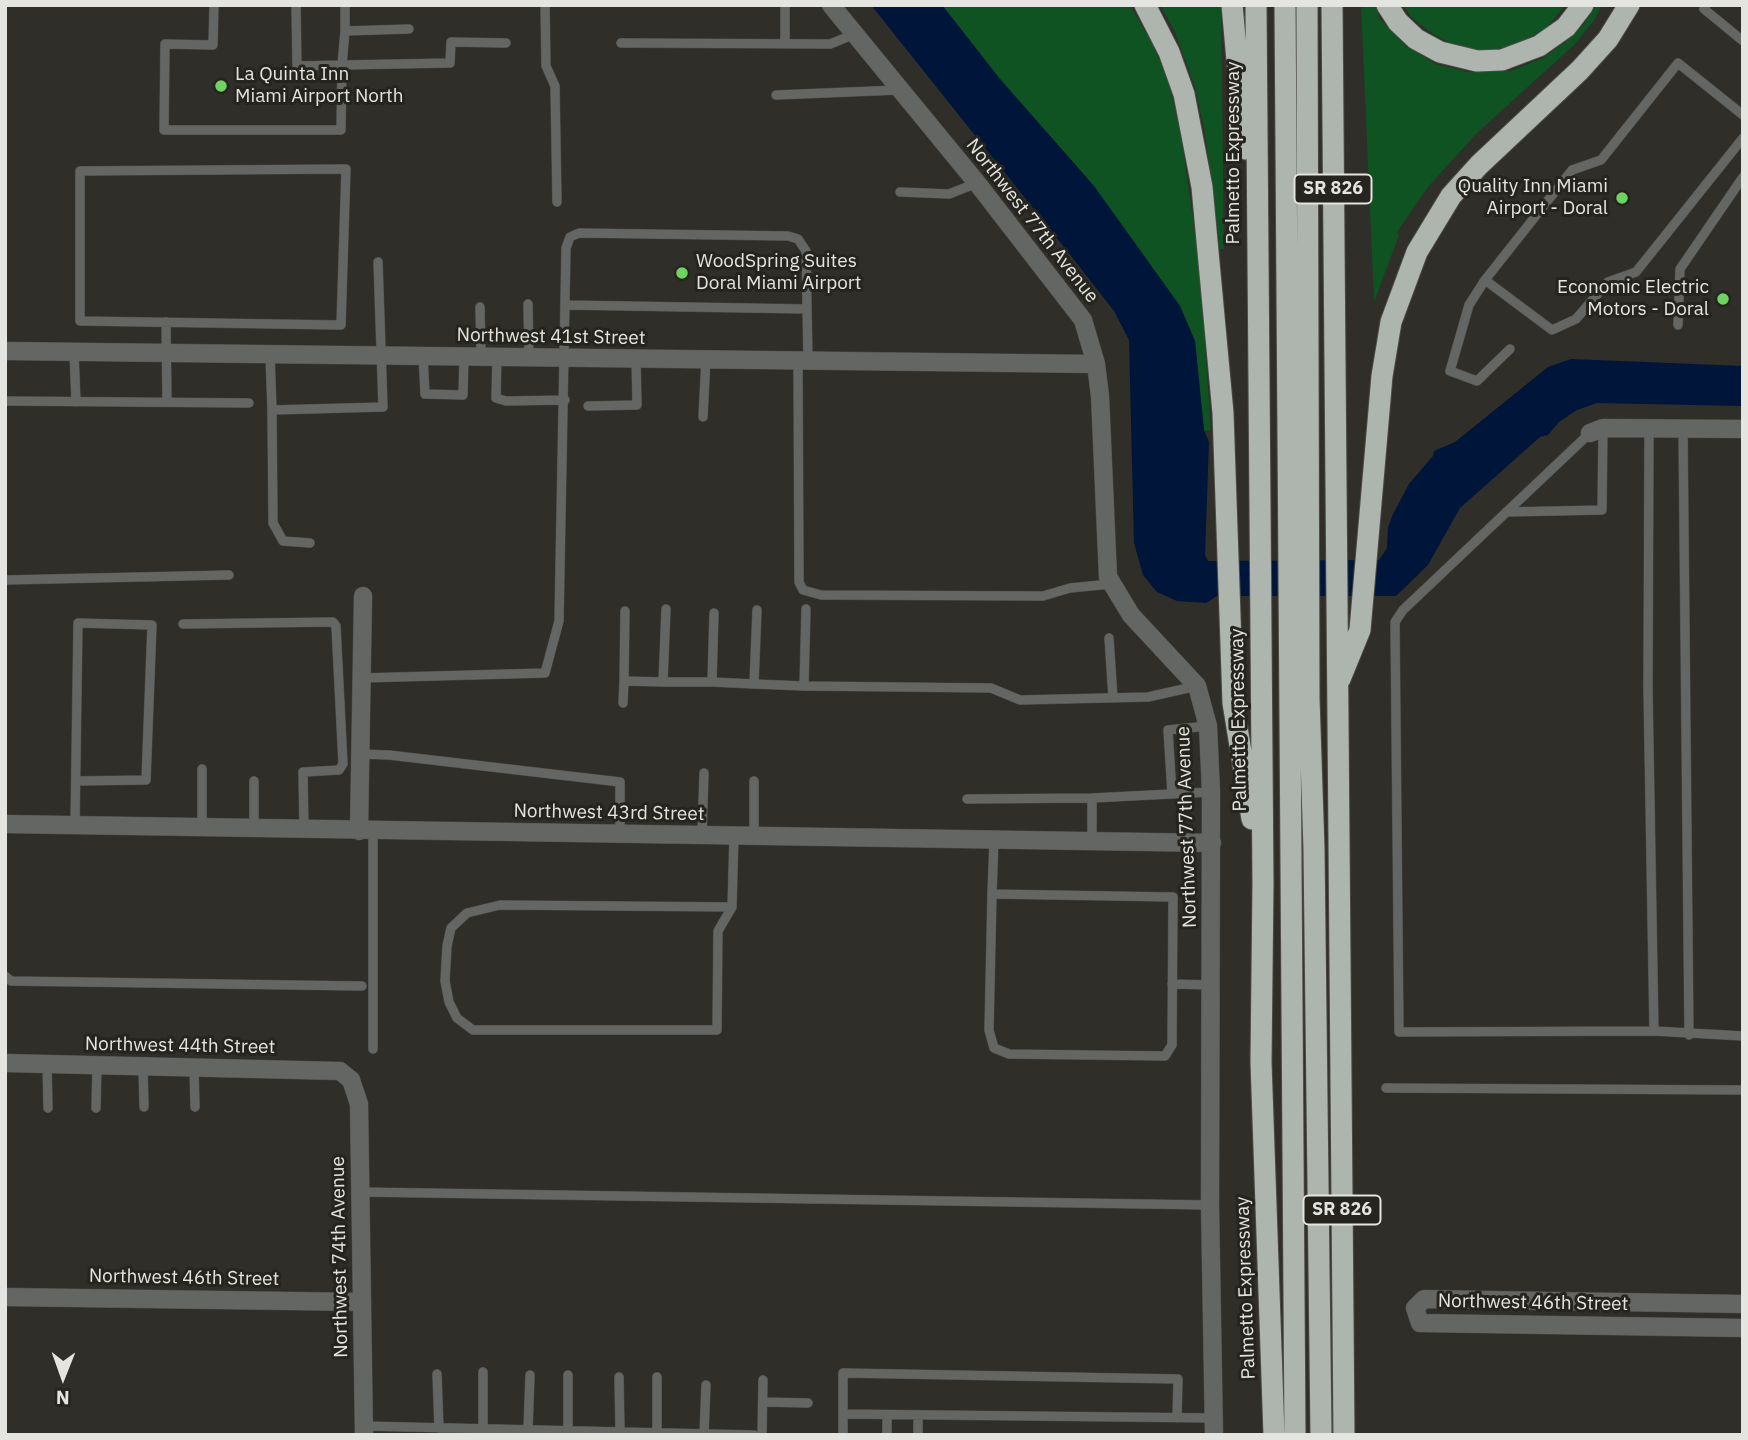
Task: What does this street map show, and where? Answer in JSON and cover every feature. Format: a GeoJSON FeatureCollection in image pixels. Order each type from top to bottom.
{"type":"FeatureCollection","features":[{"type":"Feature","properties":{"kind":"highway"},"geometry":{"type":"LineString","coordinates":[[1145,5],[1175,66],[1192,126],[1199,166],[1223,413],[1233,703],[1263,883]]}},
{"type":"Feature","properties":{"kind":"highway"},"geometry":{"type":"LineString","coordinates":[[1232,5],[1258,268]]}},
{"type":"Feature","properties":{"kind":"highway","name":"Palmetto Expressway"},"geometry":{"type":"LineString","coordinates":[[1256,5],[1263,883],[1261,1062],[1274,1435]]}},
{"type":"Feature","properties":{"kind":"highway"},"geometry":{"type":"LineString","coordinates":[[1285,5],[1300,557],[1320,595],[1321,627],[1314,849],[1321,1435]]}},
{"type":"Feature","properties":{"kind":"highway"},"geometry":{"type":"LineString","coordinates":[[1300,557],[1307,5]]}},
{"type":"Feature","properties":{"kind":"highway","name":"SR 826"},"geometry":{"type":"LineString","coordinates":[[1332,5],[1335,550],[1320,595],[1335,691],[1340,802],[1344,1435]]}},
{"type":"Feature","properties":{"kind":"highway"},"geometry":{"type":"LineString","coordinates":[[1387,5],[1407,31],[1428,46],[1466,60],[1490,61],[1521,54],[1550,40],[1566,27],[1583,5]]}},
{"type":"Feature","properties":{"kind":"highway"},"geometry":{"type":"LineString","coordinates":[[1335,691],[1360,630],[1382,376],[1389,335],[1417,252],[1451,196],[1479,165],[1580,70],[1608,39],[1629,5]]}},
{"type":"Feature","properties":{"kind":"highway"},"geometry":{"type":"LineString","coordinates":[[1295,1435],[1320,595]]}},
{"type":"Feature","properties":{"kind":"street","name":"Northwest 77th Avenue"},"geometry":{"type":"LineString","coordinates":[[831,5],[977,183],[1083,320],[1096,364],[1108,577],[1131,615],[1197,686],[1208,726],[1212,843],[1210,1205],[1214,1426]]}},
{"type":"Feature","properties":{"kind":"street","name":"Northwest 41st Street"},"geometry":{"type":"LineString","coordinates":[[5,351],[1096,364]]}},
{"type":"Feature","properties":{"kind":"street"},"geometry":{"type":"LineString","coordinates":[[1597,430],[1743,429]]}},
{"type":"Feature","properties":{"kind":"street"},"geometry":{"type":"LineString","coordinates":[[363,596],[360,754],[366,831]]}},
{"type":"Feature","properties":{"kind":"street","name":"Northwest 43rd Street"},"geometry":{"type":"LineString","coordinates":[[5,824],[1212,843]]}},
{"type":"Feature","properties":{"kind":"street","name":"Northwest 44th Street"},"geometry":{"type":"LineString","coordinates":[[5,1063],[340,1071],[351,1080]]}},
{"type":"Feature","properties":{"kind":"street","name":"Northwest 74th Avenue"},"geometry":{"type":"LineString","coordinates":[[351,1080],[359,1104],[364,1430]]}},
{"type":"Feature","properties":{"kind":"street","name":"Northwest 46th Street"},"geometry":{"type":"LineString","coordinates":[[5,1297],[362,1302]]}},
{"type":"Feature","properties":{"kind":"street","name":"Northwest 46th Street"},"geometry":{"type":"LineString","coordinates":[[1743,1304],[1424,1299],[1415,1308],[1420,1322],[1743,1328]]}},
{"type":"Feature","properties":{"kind":"lane"},"geometry":{"type":"LineString","coordinates":[[214,5],[213,45],[166,44],[164,130],[341,130],[345,5]]}},
{"type":"Feature","properties":{"kind":"lane"},"geometry":{"type":"LineString","coordinates":[[296,5],[298,66],[450,63],[451,42],[506,43]]}},
{"type":"Feature","properties":{"kind":"lane"},"geometry":{"type":"LineString","coordinates":[[545,5],[546,66],[555,86],[556,202]]}},
{"type":"Feature","properties":{"kind":"lane"},"geometry":{"type":"LineString","coordinates":[[785,5],[785,44]]}},
{"type":"Feature","properties":{"kind":"lane"},"geometry":{"type":"LineString","coordinates":[[1706,5],[1704,9],[1743,41]]}},
{"type":"Feature","properties":{"kind":"lane"},"geometry":{"type":"LineString","coordinates":[[345,32],[409,29]]}},
{"type":"Feature","properties":{"kind":"lane"},"geometry":{"type":"LineString","coordinates":[[621,43],[830,44],[855,34]]}},
{"type":"Feature","properties":{"kind":"lane"},"geometry":{"type":"LineString","coordinates":[[1510,349],[1476,381],[1450,371],[1468,305],[1485,280],[1572,170],[1601,160],[1678,63],[1743,115]]}},
{"type":"Feature","properties":{"kind":"lane"},"geometry":{"type":"LineString","coordinates":[[776,95],[901,90]]}},
{"type":"Feature","properties":{"kind":"lane"},"geometry":{"type":"LineString","coordinates":[[1485,280],[1552,330],[1576,319],[1608,282],[1636,272],[1741,145]]}},
{"type":"Feature","properties":{"kind":"lane"},"geometry":{"type":"LineString","coordinates":[[346,169],[341,325],[166,322],[80,321],[80,170],[346,169]]}},
{"type":"Feature","properties":{"kind":"lane"},"geometry":{"type":"LineString","coordinates":[[1678,325],[1680,269],[1743,177]]}},
{"type":"Feature","properties":{"kind":"lane"},"geometry":{"type":"LineString","coordinates":[[900,191],[949,194],[977,183]]}},
{"type":"Feature","properties":{"kind":"lane"},"geometry":{"type":"LineString","coordinates":[[361,678],[545,673],[559,621],[566,248],[574,234],[788,236],[801,242],[806,251],[807,309],[803,361],[799,582],[803,590],[821,595],[1043,596],[1070,588],[1112,584]]}},
{"type":"Feature","properties":{"kind":"lane"},"geometry":{"type":"LineString","coordinates":[[272,410],[383,407],[378,262]]}},
{"type":"Feature","properties":{"kind":"lane"},"geometry":{"type":"LineString","coordinates":[[528,304],[529,357]]}},
{"type":"Feature","properties":{"kind":"lane"},"geometry":{"type":"LineString","coordinates":[[566,305],[807,309]]}},
{"type":"Feature","properties":{"kind":"lane"},"geometry":{"type":"LineString","coordinates":[[480,307],[480,357],[496,398],[506,401],[565,400]]}},
{"type":"Feature","properties":{"kind":"lane"},"geometry":{"type":"LineString","coordinates":[[166,322],[167,402]]}},
{"type":"Feature","properties":{"kind":"lane"},"geometry":{"type":"LineString","coordinates":[[74,352],[76,402]]}},
{"type":"Feature","properties":{"kind":"lane"},"geometry":{"type":"LineString","coordinates":[[270,354],[273,523],[283,541],[310,542]]}},
{"type":"Feature","properties":{"kind":"lane"},"geometry":{"type":"LineString","coordinates":[[423,356],[425,394],[463,395],[480,357]]}},
{"type":"Feature","properties":{"kind":"lane"},"geometry":{"type":"LineString","coordinates":[[587,405],[637,405],[636,359]]}},
{"type":"Feature","properties":{"kind":"lane"},"geometry":{"type":"LineString","coordinates":[[703,417],[706,359]]}},
{"type":"Feature","properties":{"kind":"lane"},"geometry":{"type":"LineString","coordinates":[[5,401],[249,403]]}},
{"type":"Feature","properties":{"kind":"lane"},"geometry":{"type":"LineString","coordinates":[[1649,428],[1648,690],[1654,1031]]}},
{"type":"Feature","properties":{"kind":"lane"},"geometry":{"type":"LineString","coordinates":[[1683,429],[1689,1035]]}},
{"type":"Feature","properties":{"kind":"lane"},"geometry":{"type":"LineString","coordinates":[[1506,512],[1602,510],[1597,430]]}},
{"type":"Feature","properties":{"kind":"lane"},"geometry":{"type":"LineString","coordinates":[[1597,430],[1506,512],[1403,610],[1395,622],[1399,1032],[1654,1031],[1743,1036]]}},
{"type":"Feature","properties":{"kind":"lane"},"geometry":{"type":"LineString","coordinates":[[5,580],[229,575]]}},
{"type":"Feature","properties":{"kind":"lane"},"geometry":{"type":"LineString","coordinates":[[663,682],[666,609]]}},
{"type":"Feature","properties":{"kind":"lane"},"geometry":{"type":"LineString","coordinates":[[803,686],[806,609]]}},
{"type":"Feature","properties":{"kind":"lane"},"geometry":{"type":"LineString","coordinates":[[754,684],[757,610]]}},
{"type":"Feature","properties":{"kind":"lane"},"geometry":{"type":"LineString","coordinates":[[623,702],[625,611]]}},
{"type":"Feature","properties":{"kind":"lane"},"geometry":{"type":"LineString","coordinates":[[712,682],[714,613]]}},
{"type":"Feature","properties":{"kind":"lane"},"geometry":{"type":"LineString","coordinates":[[183,624],[333,622],[337,626],[343,764],[339,770],[303,772],[304,829]]}},
{"type":"Feature","properties":{"kind":"lane"},"geometry":{"type":"LineString","coordinates":[[75,825],[78,623],[152,625],[146,780],[76,781]]}},
{"type":"Feature","properties":{"kind":"lane"},"geometry":{"type":"LineString","coordinates":[[1109,638],[1113,698]]}},
{"type":"Feature","properties":{"kind":"lane"},"geometry":{"type":"LineString","coordinates":[[624,681],[991,688],[1020,700],[1148,697],[1197,686]]}},
{"type":"Feature","properties":{"kind":"lane"},"geometry":{"type":"LineString","coordinates":[[1172,794],[1168,730],[1208,726]]}},
{"type":"Feature","properties":{"kind":"lane"},"geometry":{"type":"LineString","coordinates":[[360,754],[389,755],[620,782],[620,834]]}},
{"type":"Feature","properties":{"kind":"lane"},"geometry":{"type":"LineString","coordinates":[[202,769],[202,828]]}},
{"type":"Feature","properties":{"kind":"lane"},"geometry":{"type":"LineString","coordinates":[[702,835],[704,773]]}},
{"type":"Feature","properties":{"kind":"lane"},"geometry":{"type":"LineString","coordinates":[[254,781],[254,829]]}},
{"type":"Feature","properties":{"kind":"lane"},"geometry":{"type":"LineString","coordinates":[[754,781],[754,836]]}},
{"type":"Feature","properties":{"kind":"lane"},"geometry":{"type":"LineString","coordinates":[[967,799],[1092,798],[1211,792]]}},
{"type":"Feature","properties":{"kind":"lane"},"geometry":{"type":"LineString","coordinates":[[1092,798],[1092,841]]}},
{"type":"Feature","properties":{"kind":"lane"},"geometry":{"type":"LineString","coordinates":[[366,831],[373,1049]]}},
{"type":"Feature","properties":{"kind":"lane"},"geometry":{"type":"LineString","coordinates":[[732,907],[500,905],[467,913],[451,928],[447,946],[445,981],[449,1002],[457,1018],[473,1030],[717,1030],[718,931],[732,907],[734,836]]}},
{"type":"Feature","properties":{"kind":"lane"},"geometry":{"type":"LineString","coordinates":[[992,894],[1173,897],[1172,1045],[1165,1056],[1009,1054],[995,1048],[989,1030],[992,894],[994,839]]}},
{"type":"Feature","properties":{"kind":"lane"},"geometry":{"type":"LineString","coordinates":[[5,976],[11,981],[362,986]]}},
{"type":"Feature","properties":{"kind":"lane"},"geometry":{"type":"LineString","coordinates":[[1172,984],[1211,985]]}},
{"type":"Feature","properties":{"kind":"lane"},"geometry":{"type":"LineString","coordinates":[[47,1064],[48,1108]]}},
{"type":"Feature","properties":{"kind":"lane"},"geometry":{"type":"LineString","coordinates":[[96,1108],[97,1065]]}},
{"type":"Feature","properties":{"kind":"lane"},"geometry":{"type":"LineString","coordinates":[[143,1066],[144,1107]]}},
{"type":"Feature","properties":{"kind":"lane"},"geometry":{"type":"LineString","coordinates":[[194,1068],[195,1107]]}},
{"type":"Feature","properties":{"kind":"lane"},"geometry":{"type":"LineString","coordinates":[[1386,1088],[1743,1090]]}},
{"type":"Feature","properties":{"kind":"lane"},"geometry":{"type":"LineString","coordinates":[[360,1192],[1210,1205]]}},
{"type":"Feature","properties":{"kind":"lane"},"geometry":{"type":"LineString","coordinates":[[483,1373],[483,1429]]}},
{"type":"Feature","properties":{"kind":"lane"},"geometry":{"type":"LineString","coordinates":[[843,1435],[843,1373],[1178,1380],[1177,1418]]}},
{"type":"Feature","properties":{"kind":"lane"},"geometry":{"type":"LineString","coordinates":[[437,1374],[439,1428]]}},
{"type":"Feature","properties":{"kind":"lane"},"geometry":{"type":"LineString","coordinates":[[523,1431],[530,1375]]}},
{"type":"Feature","properties":{"kind":"lane"},"geometry":{"type":"LineString","coordinates":[[568,1375],[568,1433]]}},
{"type":"Feature","properties":{"kind":"lane"},"geometry":{"type":"LineString","coordinates":[[614,1433],[619,1377]]}},
{"type":"Feature","properties":{"kind":"lane"},"geometry":{"type":"LineString","coordinates":[[657,1377],[657,1434]]}},
{"type":"Feature","properties":{"kind":"lane"},"geometry":{"type":"LineString","coordinates":[[762,1435],[763,1380]]}},
{"type":"Feature","properties":{"kind":"lane"},"geometry":{"type":"LineString","coordinates":[[704,1434],[706,1385]]}},
{"type":"Feature","properties":{"kind":"lane"},"geometry":{"type":"LineString","coordinates":[[762,1402],[808,1403]]}},
{"type":"Feature","properties":{"kind":"lane"},"geometry":{"type":"LineString","coordinates":[[843,1414],[1177,1418],[1214,1426]]}},
{"type":"Feature","properties":{"kind":"lane"},"geometry":{"type":"LineString","coordinates":[[887,1415],[887,1435]]}},
{"type":"Feature","properties":{"kind":"lane"},"geometry":{"type":"LineString","coordinates":[[918,1415],[918,1435]]}},
{"type":"Feature","properties":{"kind":"lane"},"geometry":{"type":"LineString","coordinates":[[364,1430],[439,1428],[469,1432],[483,1429],[751,1435]]}},
{"type":"Feature","properties":{"kind":"green space"},"geometry":{"type":"Polygon","coordinates":[[[942,5],[1130,5],[1153,45],[1170,86],[1181,136],[1199,260],[1211,430],[1204,431],[1195,341],[1180,306],[1094,186],[1000,79],[942,5]]]}},
{"type":"Feature","properties":{"kind":"green space"},"geometry":{"type":"Polygon","coordinates":[[[1160,5],[1221,5],[1224,249],[1220,249],[1205,133],[1195,87],[1174,30],[1160,5]]]}},
{"type":"Feature","properties":{"kind":"green space"},"geometry":{"type":"Polygon","coordinates":[[[1361,5],[1375,5],[1380,19],[1406,46],[1436,64],[1468,72],[1510,71],[1543,58],[1566,42],[1584,24],[1595,5],[1602,5],[1595,19],[1574,45],[1476,134],[1428,187],[1397,232],[1399,235],[1374,302],[1361,5]]]}},
{"type":"Feature","properties":{"kind":"green space"},"geometry":{"type":"Polygon","coordinates":[[[1403,5],[1566,5],[1545,29],[1520,42],[1498,49],[1473,50],[1452,44],[1433,34],[1411,17],[1403,5]]]}},
{"type":"Feature","properties":{"kind":"water"},"geometry":{"type":"Polygon","coordinates":[[[871,5],[942,5],[1000,79],[1094,186],[1180,306],[1195,341],[1204,430],[1209,442],[1205,555],[1208,561],[1379,560],[1387,548],[1388,528],[1393,514],[1409,484],[1433,456],[1434,451],[1455,442],[1548,367],[1571,359],[1743,366],[1743,406],[1597,403],[1577,410],[1559,422],[1548,435],[1540,437],[1460,508],[1428,565],[1396,596],[1217,596],[1206,603],[1177,601],[1157,592],[1143,575],[1134,543],[1129,340],[1114,311],[871,5]]]}},
{"type":"Feature","properties":{"kind":"place","name":"La Quinta Inn Miami Airport North"},"geometry":{"type":"Point","coordinates":[221,86]}},
{"type":"Feature","properties":{"kind":"place","name":"Quality Inn Miami Airport - Doral"},"geometry":{"type":"Point","coordinates":[1622,198]}},
{"type":"Feature","properties":{"kind":"place","name":"WoodSpring Suites Doral Miami Airport"},"geometry":{"type":"Point","coordinates":[682,273]}},
{"type":"Feature","properties":{"kind":"place","name":"Economic Electric Motors - Doral"},"geometry":{"type":"Point","coordinates":[1723,299]}}]}
